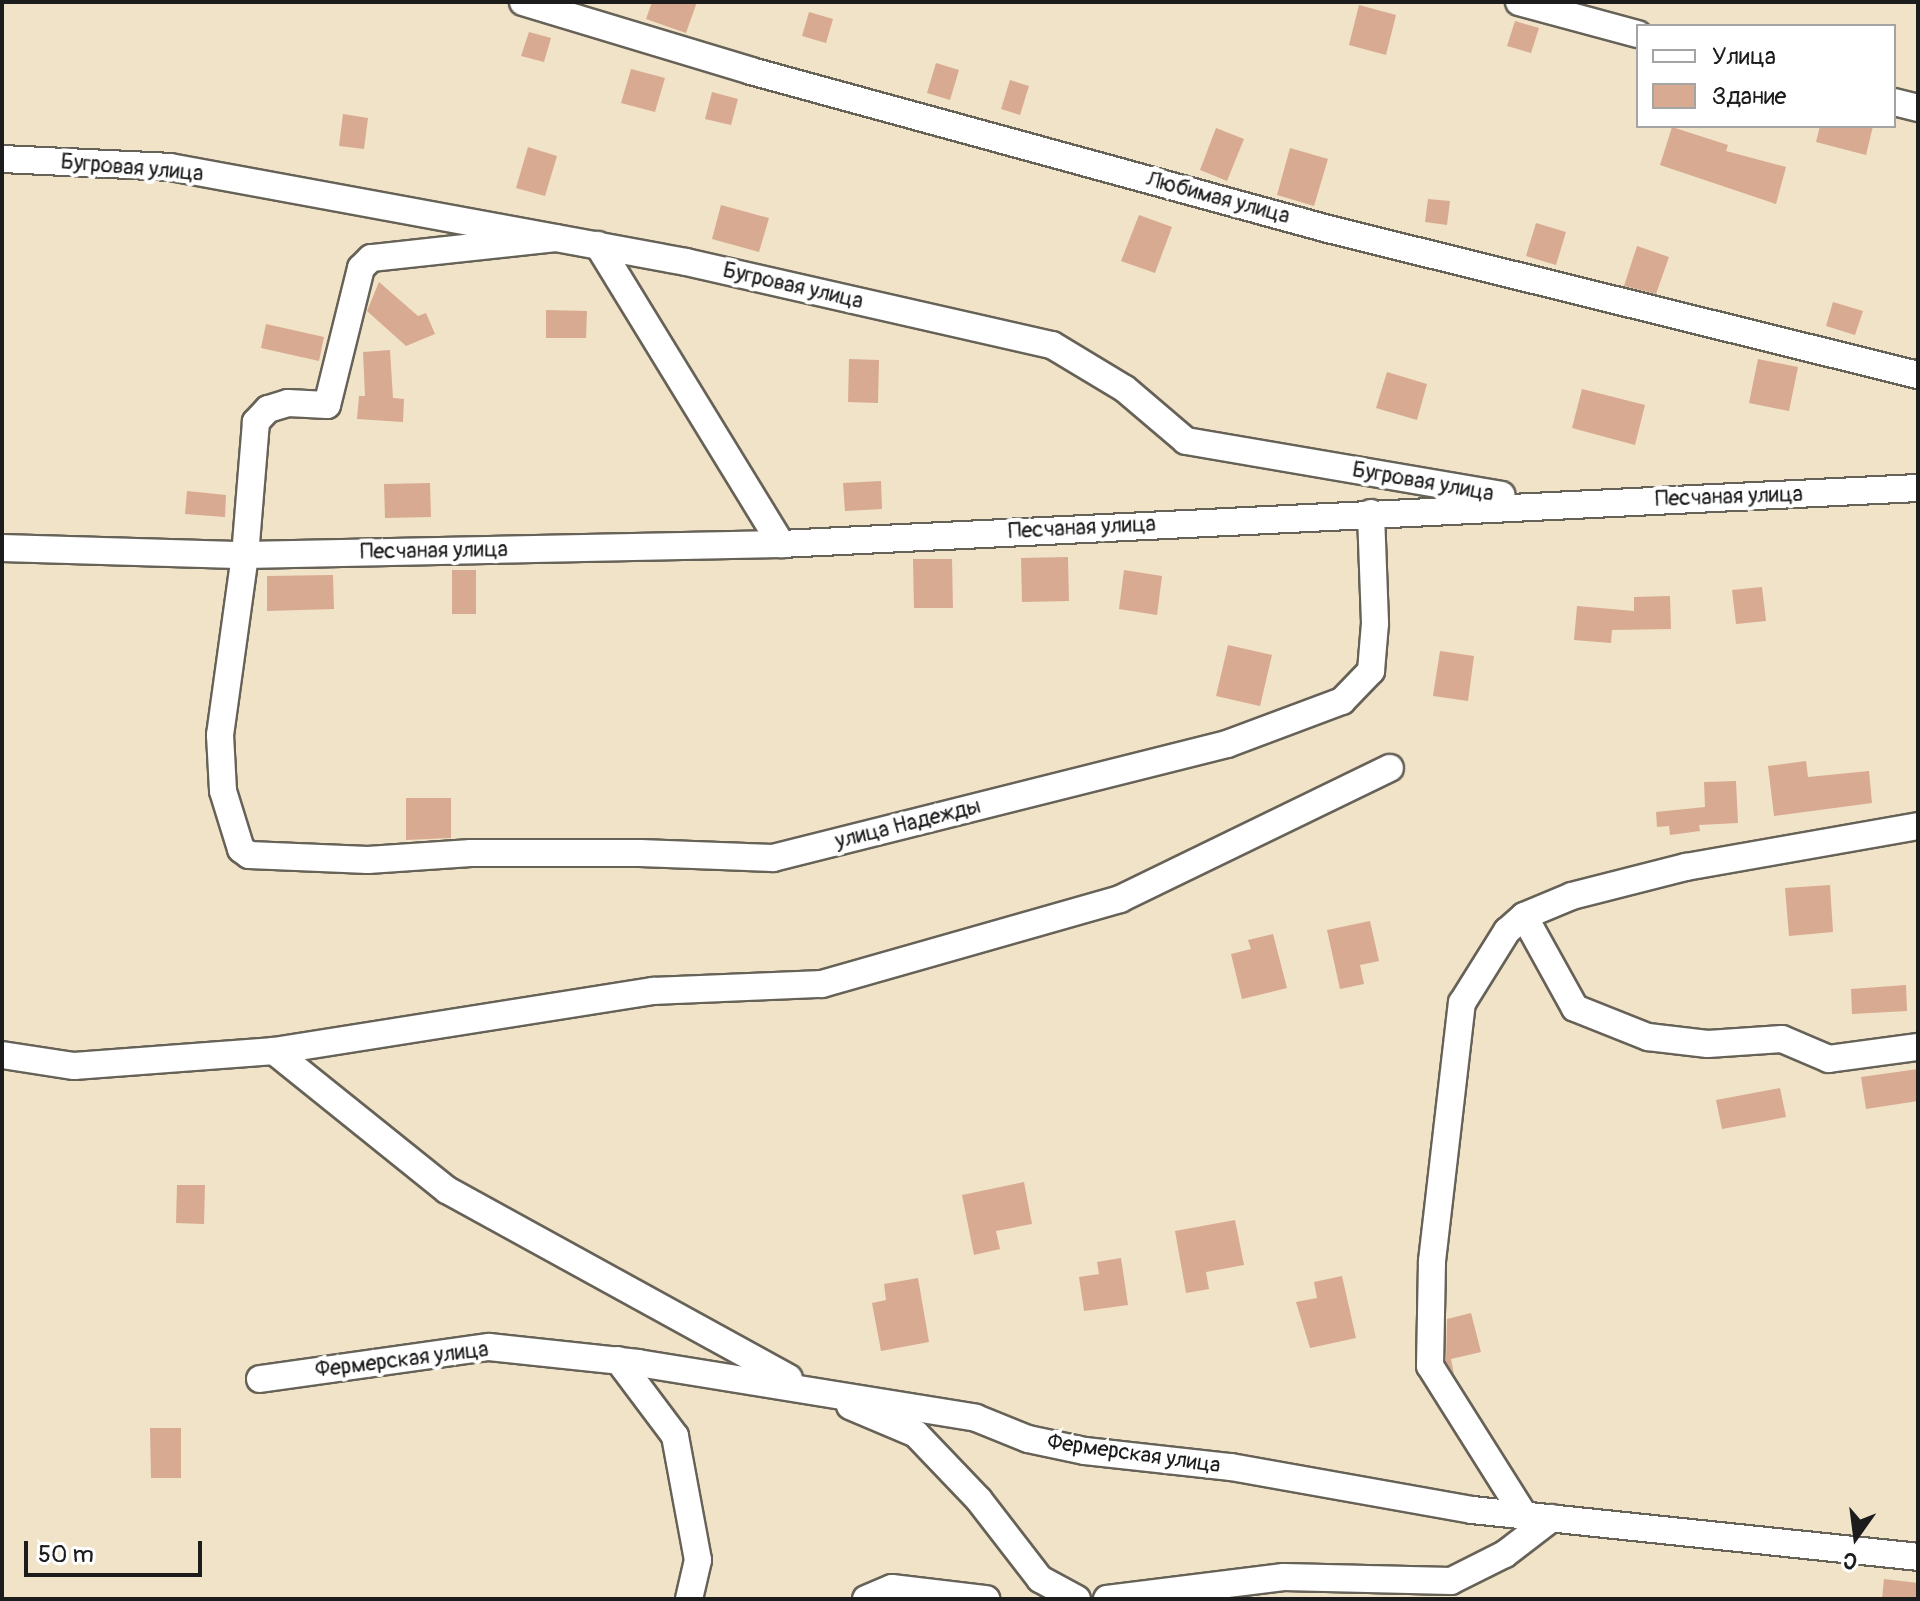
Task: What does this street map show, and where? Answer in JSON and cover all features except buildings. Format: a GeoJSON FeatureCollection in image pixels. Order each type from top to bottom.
{"type":"FeatureCollection","features":[{"type":"Feature","properties":{"kind":"street","name":"Любимая улица"},"geometry":{"type":"LineString","coordinates":[[523,2],[751,71],[1328,229],[1918,375]]}},
{"type":"Feature","properties":{"kind":"street"},"geometry":{"type":"LineString","coordinates":[[1519,2],[1636,33]]}},
{"type":"Feature","properties":{"kind":"street"},"geometry":{"type":"LineString","coordinates":[[1896,102],[1918,108]]}},
{"type":"Feature","properties":{"kind":"street","name":"Бугровая улица"},"geometry":{"type":"LineString","coordinates":[[2,159],[170,167],[598,245],[1052,345],[1125,389],[1186,441],[1552,504]]}},
{"type":"Feature","properties":{"kind":"street"},"geometry":{"type":"LineString","coordinates":[[245,555],[256,422],[268,409],[288,403],[327,405],[361,268],[371,258],[556,238]]}},
{"type":"Feature","properties":{"kind":"street"},"geometry":{"type":"LineString","coordinates":[[598,245],[781,544]]}},
{"type":"Feature","properties":{"kind":"street","name":"Песчаная улица"},"geometry":{"type":"LineString","coordinates":[[2,548],[245,555],[781,544],[1918,488]]}},
{"type":"Feature","properties":{"kind":"street","name":"улица Надежды"},"geometry":{"type":"LineString","coordinates":[[245,555],[220,735],[223,791],[241,849],[261,859],[368,860],[471,853],[773,858],[1227,744],[1342,701],[1371,671],[1375,623],[1371,513]]}},
{"type":"Feature","properties":{"kind":"street"},"geometry":{"type":"LineString","coordinates":[[2,1055],[74,1066],[274,1051],[653,991],[822,984],[1120,899],[1390,768]]}},
{"type":"Feature","properties":{"kind":"street"},"geometry":{"type":"LineString","coordinates":[[1524,1515],[1430,1366],[1432,1261],[1462,1003],[1507,931],[1524,916],[1572,896],[1686,867],[1918,826]]}},
{"type":"Feature","properties":{"kind":"street"},"geometry":{"type":"LineString","coordinates":[[1524,916],[1575,1008],[1648,1037],[1708,1044],[1782,1039],[1829,1059],[1918,1047]]}},
{"type":"Feature","properties":{"kind":"street"},"geometry":{"type":"LineString","coordinates":[[274,1051],[447,1190],[806,1387],[916,1434],[979,1500],[1040,1579],[1077,1599]]}},
{"type":"Feature","properties":{"kind":"street","name":"Фермерская улица"},"geometry":{"type":"LineString","coordinates":[[260,1379],[489,1347],[618,1360],[806,1387],[976,1418],[1028,1439],[1085,1451],[1231,1467],[1524,1515],[1918,1557]]}},
{"type":"Feature","properties":{"kind":"street"},"geometry":{"type":"LineString","coordinates":[[618,1360],[675,1436],[698,1560],[689,1599]]}},
{"type":"Feature","properties":{"kind":"street"},"geometry":{"type":"LineString","coordinates":[[1107,1599],[1284,1577],[1451,1581],[1505,1554],[1552,1518]]}},
{"type":"Feature","properties":{"kind":"street"},"geometry":{"type":"LineString","coordinates":[[866,1599],[892,1588],[986,1599]]}}]}
